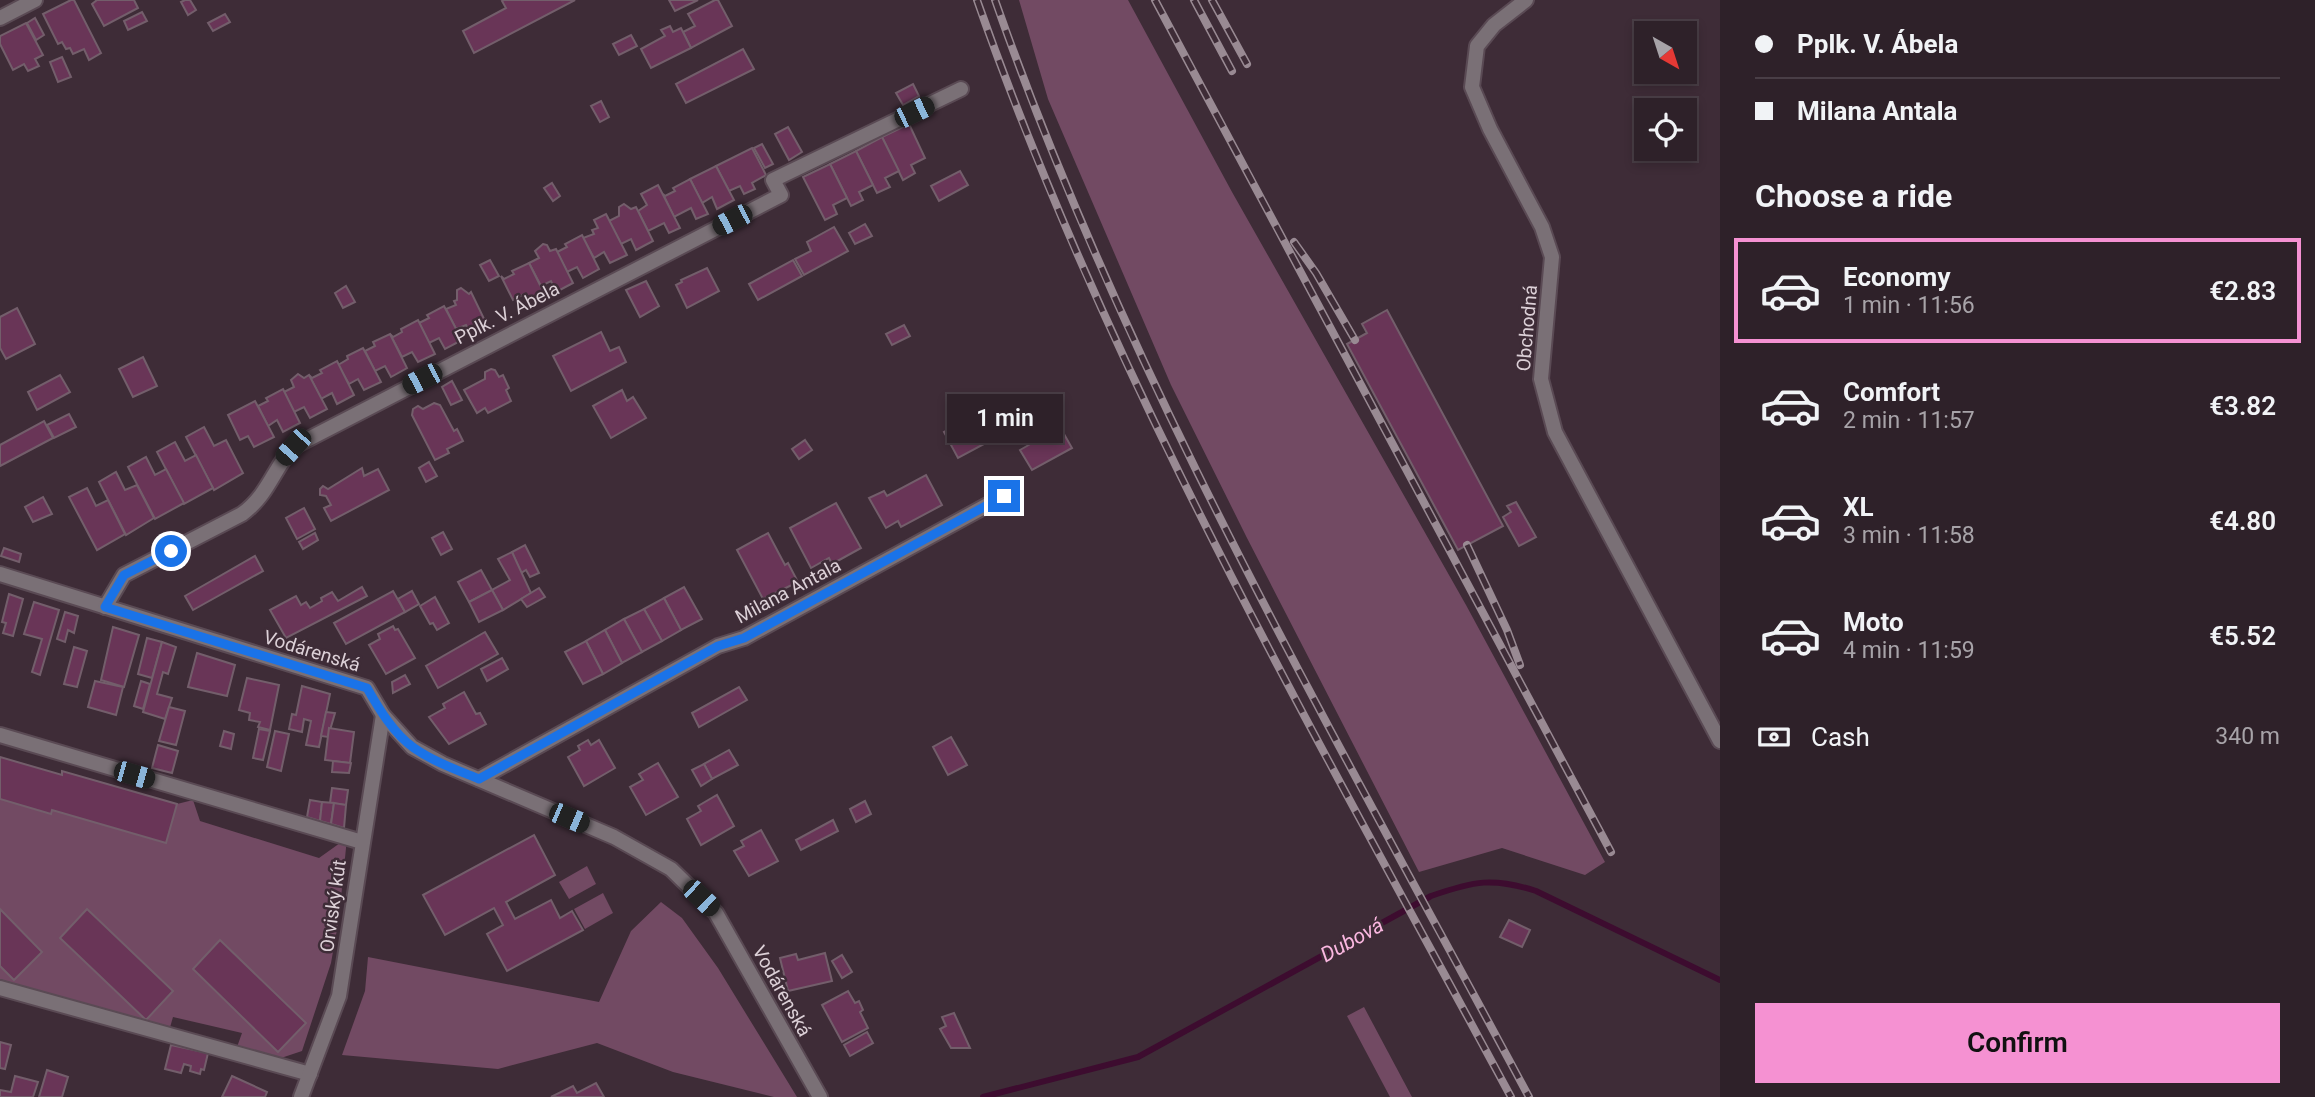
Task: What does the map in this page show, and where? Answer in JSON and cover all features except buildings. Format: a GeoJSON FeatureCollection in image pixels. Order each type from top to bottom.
{"type":"FeatureCollection","features":[{"type":"Feature","properties":{"kind":"street"},"geometry":{"type":"LineString","coordinates":[[0,18],[35,0]]}},
{"type":"Feature","properties":{"kind":"street","name":"Obchodná"},"geometry":{"type":"LineString","coordinates":[[1526,0],[1494,25],[1477,46],[1472,87],[1490,129],[1542,228],[1552,257],[1541,379],[1555,432],[1720,741]]}},
{"type":"Feature","properties":{"kind":"street","name":"Pplk. V. Ábela"},"geometry":{"type":"LineString","coordinates":[[105,607],[124,575],[242,514],[257,503],[269,486],[279,463],[293,447],[780,195],[773,180],[961,89]]}},
{"type":"Feature","properties":{"kind":"street","name":"Milana Antala"},"geometry":{"type":"LineString","coordinates":[[479,779],[718,646],[744,638],[1004,496]]}},
{"type":"Feature","properties":{"kind":"street","name":"Vodárenská"},"geometry":{"type":"LineString","coordinates":[[0,574],[367,688],[383,715],[412,747],[443,764],[614,837],[671,869],[716,913],[820,1097]]}},
{"type":"Feature","properties":{"kind":"street","name":"Orviský kút"},"geometry":{"type":"LineString","coordinates":[[301,1097],[340,996],[383,715]]}},
{"type":"Feature","properties":{"kind":"street"},"geometry":{"type":"LineString","coordinates":[[0,735],[362,842]]}},
{"type":"Feature","properties":{"kind":"street"},"geometry":{"type":"LineString","coordinates":[[0,988],[310,1074]]}},
{"type":"Feature","properties":{"kind":"shaded area"},"geometry":{"type":"Polygon","coordinates":[[[1019,0],[1128,0],[1232,192],[1466,605],[1605,862],[1585,875],[1502,848],[1419,872],[1171,385],[1048,99],[1019,0]]]}},
{"type":"Feature","properties":{"kind":"shaded area"},"geometry":{"type":"Polygon","coordinates":[[[0,799],[51,814],[52,810],[165,843],[177,804],[193,800],[200,821],[319,858],[347,838],[339,918],[331,963],[302,1051],[281,1058],[237,1047],[242,1033],[173,1017],[169,1031],[135,1025],[0,979],[0,799]]]}},
{"type":"Feature","properties":{"kind":"shaded area"},"geometry":{"type":"Polygon","coordinates":[[[587,866],[596,884],[569,899],[559,882],[587,866]]]}},
{"type":"Feature","properties":{"kind":"shaded area"},"geometry":{"type":"Polygon","coordinates":[[[603,893],[613,913],[585,929],[574,909],[603,893]]]}},
{"type":"Feature","properties":{"kind":"shaded area"},"geometry":{"type":"Polygon","coordinates":[[[661,902],[682,918],[718,968],[797,1097],[774,1097],[673,1072],[597,1043],[498,1069],[342,1055],[365,991],[368,957],[599,1002],[631,931],[661,902]]]}},
{"type":"Feature","properties":{"kind":"shaded area"},"geometry":{"type":"Polygon","coordinates":[[[1364,1007],[1412,1097],[1390,1097],[1347,1016],[1364,1007]]]}},
{"type":"Feature","properties":{"kind":"waterway","name":"Dubová"},"geometry":{"type":"LineString","coordinates":[[983,1097],[1138,1057],[1431,896],[1472,884],[1495,882],[1536,891],[1720,980]]}},
{"type":"Feature","properties":{"kind":"railway"},"geometry":{"type":"LineString","coordinates":[[977,0],[1031,143],[1090,283],[1154,422],[1293,694],[1511,1097]]}},
{"type":"Feature","properties":{"kind":"railway"},"geometry":{"type":"LineString","coordinates":[[995,0],[1049,143],[1108,283],[1173,422],[1311,694],[1529,1097]]}},
{"type":"Feature","properties":{"kind":"railway"},"geometry":{"type":"LineString","coordinates":[[1155,0],[1611,852]]}},
{"type":"Feature","properties":{"kind":"railway"},"geometry":{"type":"LineString","coordinates":[[1194,0],[1232,71]]}},
{"type":"Feature","properties":{"kind":"railway"},"geometry":{"type":"LineString","coordinates":[[1212,0],[1247,64]]}},
{"type":"Feature","properties":{"kind":"railway"},"geometry":{"type":"LineString","coordinates":[[1294,242],[1316,273],[1355,340]]}},
{"type":"Feature","properties":{"kind":"railway"},"geometry":{"type":"LineString","coordinates":[[1467,545],[1507,630],[1520,665]]}},
{"type":"Feature","properties":{"kind":"route"},"geometry":{"type":"LineString","coordinates":[[171,551],[124,575],[105,607],[367,688],[383,715],[412,747],[479,779],[718,646],[744,638],[1004,496]]}}]}
